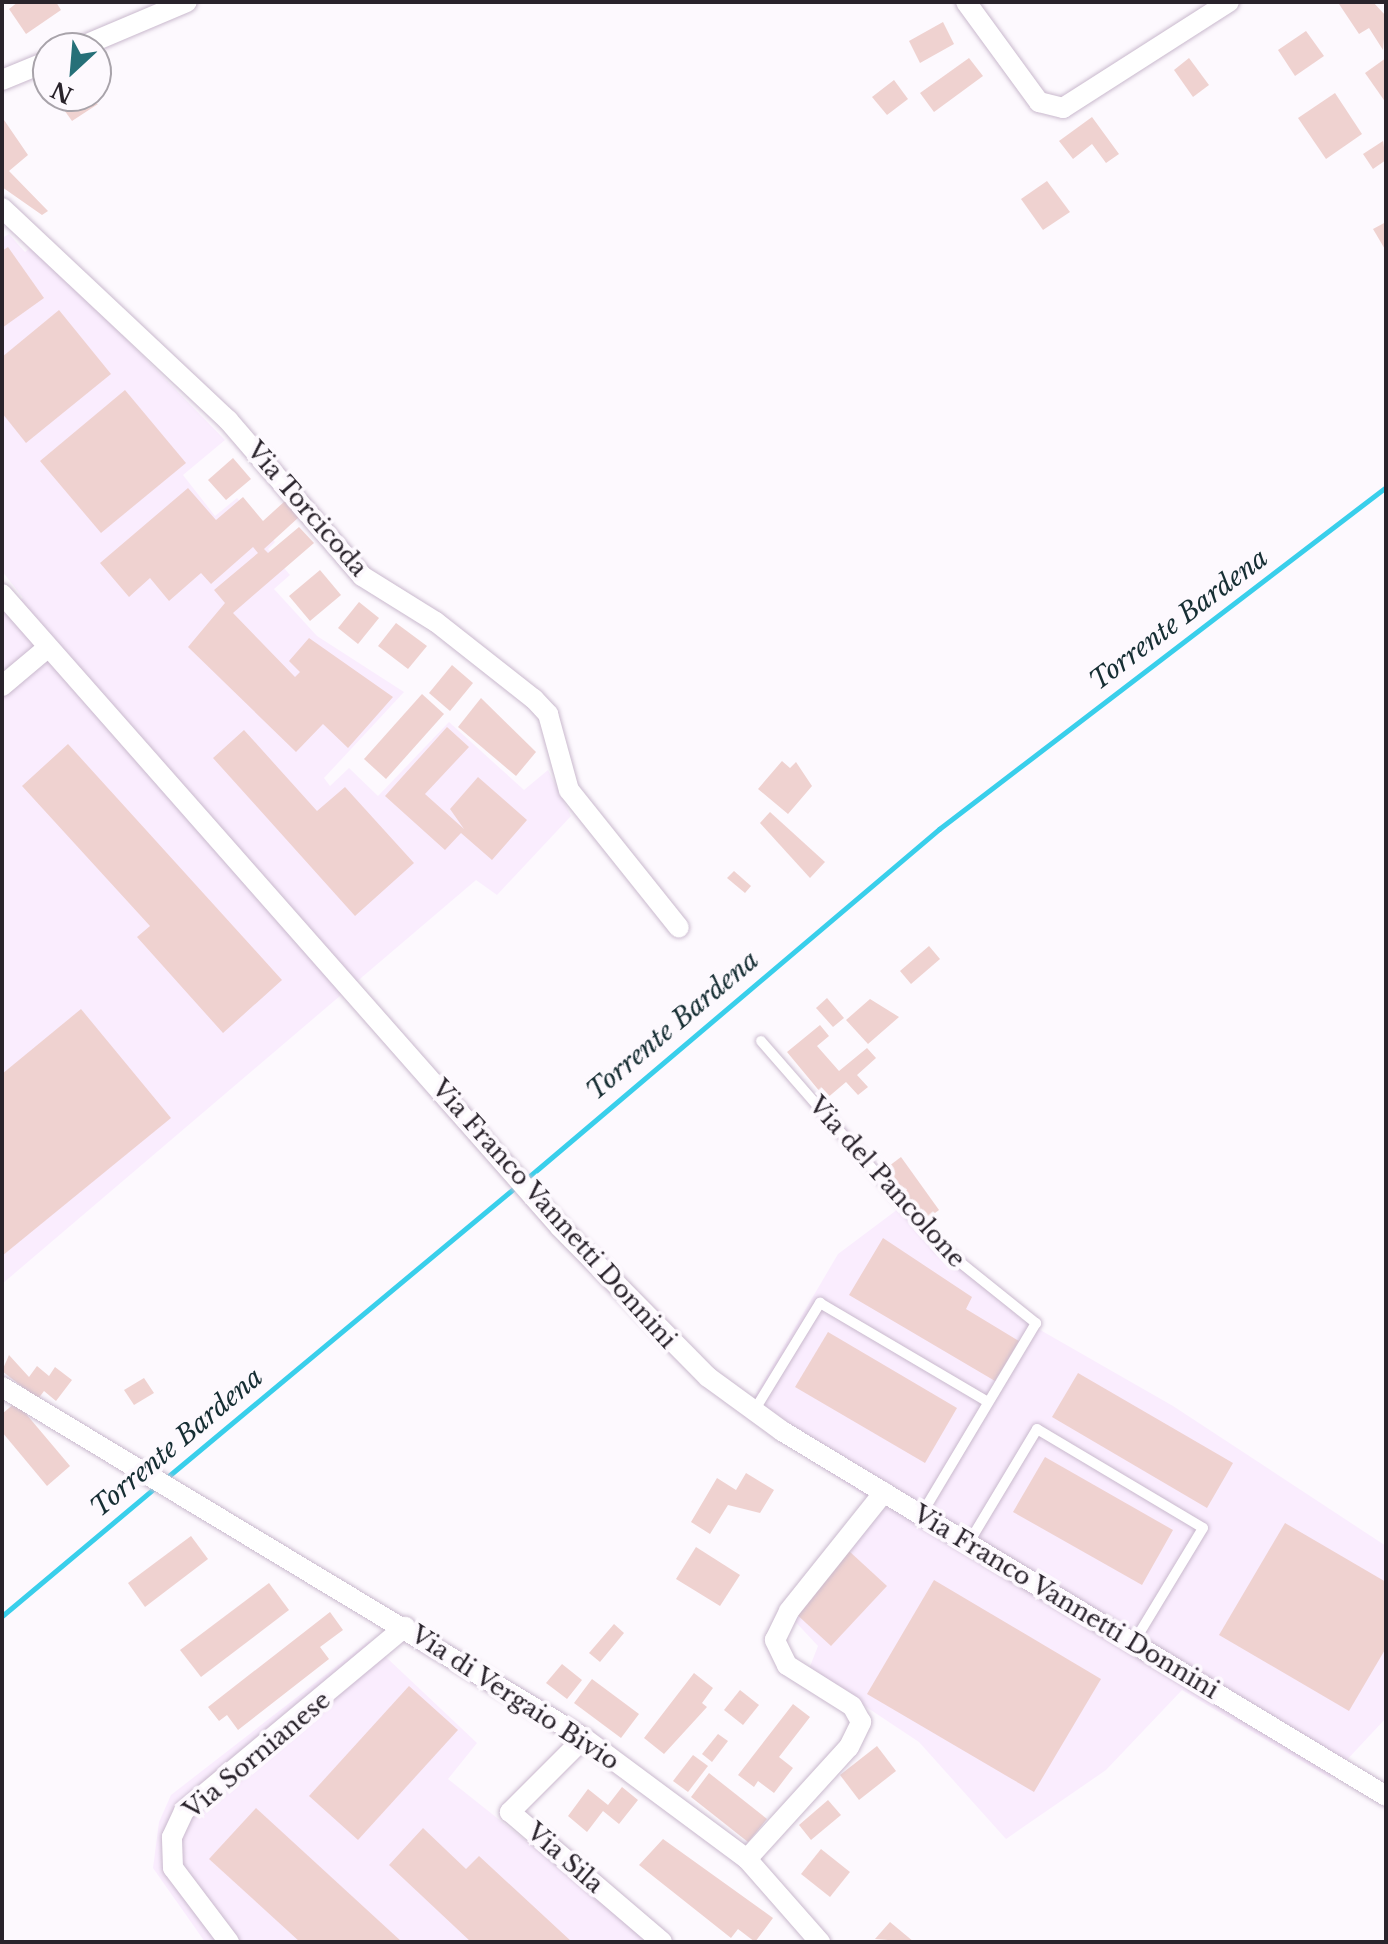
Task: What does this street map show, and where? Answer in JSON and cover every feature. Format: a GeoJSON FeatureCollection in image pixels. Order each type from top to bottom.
{"type":"FeatureCollection","features":[{"type":"Feature","properties":{"kind":"street"},"geometry":{"type":"LineString","coordinates":[[112,34],[187,2]]}},
{"type":"Feature","properties":{"kind":"street"},"geometry":{"type":"LineString","coordinates":[[966,2],[1039,102],[1063,108],[1229,2]]}},
{"type":"Feature","properties":{"kind":"street"},"geometry":{"type":"LineString","coordinates":[[2,80],[32,68]]}},
{"type":"Feature","properties":{"kind":"street","name":"Via Torcicoda"},"geometry":{"type":"LineString","coordinates":[[2,208],[50,245],[258,450],[362,576],[436,622],[534,699],[548,714],[569,790],[679,928]]}},
{"type":"Feature","properties":{"kind":"street","name":"Via Franco Vannetti Donnini"},"geometry":{"type":"LineString","coordinates":[[2,594],[46,649],[646,1321],[754,1412],[1386,1796]]}},
{"type":"Feature","properties":{"kind":"street"},"geometry":{"type":"LineString","coordinates":[[2,686],[46,649]]}},
{"type":"Feature","properties":{"kind":"street","name":"Via di Vergaio Bivio"},"geometry":{"type":"LineString","coordinates":[[2,1387],[140,1473],[405,1627],[584,1738],[747,1859],[820,1942]]}},
{"type":"Feature","properties":{"kind":"street"},"geometry":{"type":"LineString","coordinates":[[747,1859],[849,1747],[861,1722],[852,1706],[787,1665],[775,1640],[789,1611],[884,1492]]}},
{"type":"Feature","properties":{"kind":"street","name":"Via Sornianese"},"geometry":{"type":"LineString","coordinates":[[229,1942],[173,1868],[172,1837],[184,1811],[405,1627]]}},
{"type":"Feature","properties":{"kind":"street","name":"Via Sila"},"geometry":{"type":"LineString","coordinates":[[584,1738],[510,1812],[662,1942]]}},
{"type":"Feature","properties":{"kind":"lane","name":"Via del Pancolone"},"geometry":{"type":"LineString","coordinates":[[761,1041],[941,1247],[1036,1323],[921,1515]]}},
{"type":"Feature","properties":{"kind":"lane"},"geometry":{"type":"LineString","coordinates":[[754,1412],[820,1303],[988,1402]]}},
{"type":"Feature","properties":{"kind":"lane"},"geometry":{"type":"LineString","coordinates":[[968,1544],[1037,1429],[1203,1528],[1134,1642]]}},
{"type":"Feature","properties":{"kind":"shaded area"},"geometry":{"type":"Polygon","coordinates":[[[9,234],[25,252],[34,245],[225,440],[183,475],[215,516],[237,498],[275,542],[268,549],[290,575],[274,589],[317,636],[404,692],[324,778],[330,786],[349,768],[378,796],[449,722],[524,790],[548,770],[571,816],[497,895],[476,880],[2,1284],[2,616],[23,598],[2,571],[2,238],[9,234]]]}},
{"type":"Feature","properties":{"kind":"shaded area"},"geometry":{"type":"Polygon","coordinates":[[[898,1209],[1021,1319],[1173,1406],[1386,1546],[1386,1718],[1330,1778],[1182,1690],[1106,1770],[1006,1839],[919,1742],[809,1669],[818,1646],[789,1615],[879,1505],[743,1416],[838,1254],[898,1209]]]}},
{"type":"Feature","properties":{"kind":"shaded area"},"geometry":{"type":"Polygon","coordinates":[[[369,1641],[477,1743],[448,1779],[653,1942],[205,1942],[153,1868],[159,1822],[171,1795],[369,1641]]]}},
{"type":"Feature","properties":{"kind":"building"},"geometry":{"type":"Polygon","coordinates":[[[18,2],[56,2],[61,10],[26,34],[9,9],[18,2]]]}},
{"type":"Feature","properties":{"kind":"building"},"geometry":{"type":"Polygon","coordinates":[[[1373,2],[1386,16],[1383,50],[1369,28],[1359,34],[1339,4],[1373,2]]]}},
{"type":"Feature","properties":{"kind":"building"},"geometry":{"type":"Polygon","coordinates":[[[943,22],[954,44],[920,63],[909,41],[943,22]]]}},
{"type":"Feature","properties":{"kind":"building"},"geometry":{"type":"Polygon","coordinates":[[[1306,31],[1324,56],[1295,76],[1278,50],[1306,31]]]}},
{"type":"Feature","properties":{"kind":"building"},"geometry":{"type":"Polygon","coordinates":[[[969,58],[983,76],[934,112],[920,93],[969,58]]]}},
{"type":"Feature","properties":{"kind":"building"},"geometry":{"type":"Polygon","coordinates":[[[1189,58],[1209,85],[1193,97],[1174,70],[1189,58]]]}},
{"type":"Feature","properties":{"kind":"building"},"geometry":{"type":"Polygon","coordinates":[[[1386,58],[1386,103],[1365,73],[1386,58]]]}},
{"type":"Feature","properties":{"kind":"building"},"geometry":{"type":"Polygon","coordinates":[[[894,80],[908,99],[887,115],[872,97],[894,80]]]}},
{"type":"Feature","properties":{"kind":"building"},"geometry":{"type":"Polygon","coordinates":[[[1335,93],[1362,134],[1326,159],[1298,118],[1335,93]]]}},
{"type":"Feature","properties":{"kind":"building"},"geometry":{"type":"Polygon","coordinates":[[[66,112],[86,112],[72,121],[66,112]]]}},
{"type":"Feature","properties":{"kind":"building"},"geometry":{"type":"Polygon","coordinates":[[[2,117],[28,155],[9,171],[48,211],[42,215],[2,187],[2,117]]]}},
{"type":"Feature","properties":{"kind":"building"},"geometry":{"type":"Polygon","coordinates":[[[1092,117],[1119,154],[1106,163],[1092,144],[1073,159],[1059,141],[1092,117]]]}},
{"type":"Feature","properties":{"kind":"building"},"geometry":{"type":"Polygon","coordinates":[[[1383,141],[1386,160],[1373,169],[1363,154],[1383,141]]]}},
{"type":"Feature","properties":{"kind":"building"},"geometry":{"type":"Polygon","coordinates":[[[1047,181],[1070,212],[1043,230],[1021,199],[1047,181]]]}},
{"type":"Feature","properties":{"kind":"building"},"geometry":{"type":"Polygon","coordinates":[[[1386,222],[1386,251],[1373,229],[1386,222]]]}},
{"type":"Feature","properties":{"kind":"building"},"geometry":{"type":"Polygon","coordinates":[[[8,247],[44,298],[2,328],[2,251],[8,247]]]}},
{"type":"Feature","properties":{"kind":"building"},"geometry":{"type":"Polygon","coordinates":[[[59,310],[111,374],[26,443],[2,413],[2,357],[59,310]]]}},
{"type":"Feature","properties":{"kind":"building"},"geometry":{"type":"Polygon","coordinates":[[[125,390],[186,463],[101,533],[40,461],[125,390]]]}},
{"type":"Feature","properties":{"kind":"building"},"geometry":{"type":"Polygon","coordinates":[[[233,458],[251,479],[226,500],[208,480],[233,458]]]}},
{"type":"Feature","properties":{"kind":"building"},"geometry":{"type":"Polygon","coordinates":[[[188,488],[216,520],[243,497],[263,521],[285,501],[299,517],[264,549],[268,553],[299,527],[314,543],[233,613],[295,677],[300,672],[289,661],[309,638],[393,697],[348,748],[323,724],[296,752],[188,647],[225,603],[214,590],[258,553],[253,547],[211,584],[201,573],[169,601],[150,578],[129,597],[100,563],[188,488]]]}},
{"type":"Feature","properties":{"kind":"building"},"geometry":{"type":"Polygon","coordinates":[[[320,570],[341,595],[310,621],[289,596],[320,570]]]}},
{"type":"Feature","properties":{"kind":"building"},"geometry":{"type":"Polygon","coordinates":[[[359,602],[379,618],[358,644],[338,628],[359,602]]]}},
{"type":"Feature","properties":{"kind":"building"},"geometry":{"type":"Polygon","coordinates":[[[396,623],[427,646],[408,669],[378,646],[396,623]]]}},
{"type":"Feature","properties":{"kind":"building"},"geometry":{"type":"Polygon","coordinates":[[[452,665],[473,683],[450,711],[429,693],[452,665]]]}},
{"type":"Feature","properties":{"kind":"building"},"geometry":{"type":"Polygon","coordinates":[[[422,694],[444,714],[386,779],[364,759],[422,694]]]}},
{"type":"Feature","properties":{"kind":"building"},"geometry":{"type":"Polygon","coordinates":[[[481,698],[536,752],[516,776],[458,727],[481,698]]]}},
{"type":"Feature","properties":{"kind":"building"},"geometry":{"type":"Polygon","coordinates":[[[447,727],[469,747],[425,794],[464,829],[450,809],[478,777],[527,820],[492,860],[461,833],[445,850],[385,796],[447,727]]]}},
{"type":"Feature","properties":{"kind":"building"},"geometry":{"type":"Polygon","coordinates":[[[244,730],[317,811],[345,787],[414,863],[355,916],[213,758],[244,730]]]}},
{"type":"Feature","properties":{"kind":"building"},"geometry":{"type":"Polygon","coordinates":[[[68,744],[282,980],[223,1033],[137,937],[150,926],[22,786],[68,744]]]}},
{"type":"Feature","properties":{"kind":"building"},"geometry":{"type":"Polygon","coordinates":[[[782,761],[790,768],[796,762],[812,786],[788,814],[758,789],[782,761]]]}},
{"type":"Feature","properties":{"kind":"building"},"geometry":{"type":"Polygon","coordinates":[[[770,812],[825,862],[810,878],[760,823],[770,812]]]}},
{"type":"Feature","properties":{"kind":"building"},"geometry":{"type":"Polygon","coordinates":[[[734,871],[751,886],[745,893],[727,878],[734,871]]]}},
{"type":"Feature","properties":{"kind":"building"},"geometry":{"type":"Polygon","coordinates":[[[929,946],[940,959],[911,984],[900,971],[929,946]]]}},
{"type":"Feature","properties":{"kind":"building"},"geometry":{"type":"Polygon","coordinates":[[[827,998],[844,1018],[833,1027],[816,1008],[827,998]]]}},
{"type":"Feature","properties":{"kind":"building"},"geometry":{"type":"Polygon","coordinates":[[[870,999],[899,1017],[868,1044],[846,1020],[870,999]]]}},
{"type":"Feature","properties":{"kind":"building"},"geometry":{"type":"Polygon","coordinates":[[[81,1009],[171,1118],[2,1256],[2,1074],[81,1009]]]}},
{"type":"Feature","properties":{"kind":"building"},"geometry":{"type":"Polygon","coordinates":[[[820,1025],[829,1036],[817,1046],[839,1071],[867,1048],[876,1058],[857,1075],[868,1087],[858,1095],[846,1082],[826,1099],[787,1052],[820,1025]]]}},
{"type":"Feature","properties":{"kind":"building"},"geometry":{"type":"Polygon","coordinates":[[[901,1157],[939,1210],[923,1222],[885,1169],[901,1157]]]}},
{"type":"Feature","properties":{"kind":"building"},"geometry":{"type":"Polygon","coordinates":[[[883,1238],[972,1297],[966,1309],[1019,1341],[995,1381],[849,1295],[883,1238]]]}},
{"type":"Feature","properties":{"kind":"building"},"geometry":{"type":"Polygon","coordinates":[[[828,1332],[957,1408],[925,1463],[795,1387],[828,1332]]]}},
{"type":"Feature","properties":{"kind":"building"},"geometry":{"type":"Polygon","coordinates":[[[9,1355],[29,1377],[37,1366],[49,1376],[55,1367],[72,1380],[56,1401],[44,1391],[38,1399],[2,1371],[9,1355]]]}},
{"type":"Feature","properties":{"kind":"building"},"geometry":{"type":"Polygon","coordinates":[[[1078,1373],[1233,1463],[1207,1508],[1052,1417],[1078,1373]]]}},
{"type":"Feature","properties":{"kind":"building"},"geometry":{"type":"Polygon","coordinates":[[[144,1378],[154,1393],[134,1405],[124,1390],[144,1378]]]}},
{"type":"Feature","properties":{"kind":"building"},"geometry":{"type":"Polygon","coordinates":[[[16,1402],[70,1466],[47,1486],[2,1432],[2,1414],[16,1402]]]}},
{"type":"Feature","properties":{"kind":"building"},"geometry":{"type":"Polygon","coordinates":[[[1045,1457],[1173,1530],[1142,1585],[1013,1512],[1045,1457]]]}},
{"type":"Feature","properties":{"kind":"building"},"geometry":{"type":"Polygon","coordinates":[[[746,1473],[774,1490],[760,1513],[728,1505],[710,1534],[691,1522],[717,1478],[736,1490],[746,1473]]]}},
{"type":"Feature","properties":{"kind":"building"},"geometry":{"type":"Polygon","coordinates":[[[1285,1523],[1386,1582],[1386,1648],[1349,1711],[1219,1635],[1285,1523]]]}},
{"type":"Feature","properties":{"kind":"building"},"geometry":{"type":"Polygon","coordinates":[[[191,1536],[208,1559],[145,1607],[128,1583],[191,1536]]]}},
{"type":"Feature","properties":{"kind":"building"},"geometry":{"type":"Polygon","coordinates":[[[696,1547],[740,1575],[720,1606],[676,1579],[696,1547]]]}},
{"type":"Feature","properties":{"kind":"building"},"geometry":{"type":"Polygon","coordinates":[[[849,1551],[887,1586],[831,1646],[793,1611],[849,1551]]]}},
{"type":"Feature","properties":{"kind":"building"},"geometry":{"type":"Polygon","coordinates":[[[934,1580],[1101,1679],[1034,1792],[867,1694],[934,1580]]]}},
{"type":"Feature","properties":{"kind":"building"},"geometry":{"type":"Polygon","coordinates":[[[269,1583],[289,1610],[201,1677],[180,1650],[269,1583]]]}},
{"type":"Feature","properties":{"kind":"building"},"geometry":{"type":"Polygon","coordinates":[[[330,1612],[343,1630],[320,1647],[329,1659],[238,1730],[227,1715],[219,1721],[208,1707],[330,1612]]]}},
{"type":"Feature","properties":{"kind":"building"},"geometry":{"type":"Polygon","coordinates":[[[614,1624],[624,1633],[600,1662],[589,1653],[614,1624]]]}},
{"type":"Feature","properties":{"kind":"building"},"geometry":{"type":"Polygon","coordinates":[[[562,1664],[582,1680],[567,1699],[546,1683],[562,1664]]]}},
{"type":"Feature","properties":{"kind":"building"},"geometry":{"type":"Polygon","coordinates":[[[694,1673],[713,1688],[702,1703],[707,1707],[664,1754],[644,1738],[694,1673]]]}},
{"type":"Feature","properties":{"kind":"building"},"geometry":{"type":"Polygon","coordinates":[[[592,1679],[639,1714],[621,1738],[574,1703],[592,1679]]]}},
{"type":"Feature","properties":{"kind":"building"},"geometry":{"type":"Polygon","coordinates":[[[409,1686],[458,1730],[358,1840],[309,1796],[409,1686]]]}},
{"type":"Feature","properties":{"kind":"building"},"geometry":{"type":"Polygon","coordinates":[[[740,1690],[759,1705],[743,1725],[724,1710],[740,1690]]]}},
{"type":"Feature","properties":{"kind":"building"},"geometry":{"type":"Polygon","coordinates":[[[793,1704],[810,1717],[779,1757],[793,1768],[774,1793],[758,1781],[754,1787],[738,1775],[793,1704]]]}},
{"type":"Feature","properties":{"kind":"building"},"geometry":{"type":"Polygon","coordinates":[[[718,1734],[728,1741],[712,1762],[702,1754],[718,1734]]]}},
{"type":"Feature","properties":{"kind":"building"},"geometry":{"type":"Polygon","coordinates":[[[877,1746],[896,1771],[859,1800],[840,1775],[877,1746]]]}},
{"type":"Feature","properties":{"kind":"building"},"geometry":{"type":"Polygon","coordinates":[[[693,1755],[708,1766],[688,1792],[673,1781],[693,1755]]]}},
{"type":"Feature","properties":{"kind":"building"},"geometry":{"type":"Polygon","coordinates":[[[709,1773],[767,1819],[748,1842],[691,1797],[709,1773]]]}},
{"type":"Feature","properties":{"kind":"building"},"geometry":{"type":"Polygon","coordinates":[[[622,1787],[638,1800],[619,1824],[603,1811],[587,1832],[568,1816],[588,1789],[608,1805],[622,1787]]]}},
{"type":"Feature","properties":{"kind":"building"},"geometry":{"type":"Polygon","coordinates":[[[828,1800],[841,1815],[811,1840],[799,1825],[828,1800]]]}},
{"type":"Feature","properties":{"kind":"building"},"geometry":{"type":"Polygon","coordinates":[[[256,1808],[402,1942],[300,1942],[209,1859],[256,1808]]]}},
{"type":"Feature","properties":{"kind":"building"},"geometry":{"type":"Polygon","coordinates":[[[423,1828],[466,1869],[479,1856],[572,1942],[471,1942],[389,1865],[423,1828]]]}},
{"type":"Feature","properties":{"kind":"building"},"geometry":{"type":"Polygon","coordinates":[[[663,1839],[773,1918],[755,1942],[738,1929],[731,1938],[639,1865],[663,1839]]]}},
{"type":"Feature","properties":{"kind":"building"},"geometry":{"type":"Polygon","coordinates":[[[821,1849],[850,1872],[830,1897],[801,1874],[821,1849]]]}},
{"type":"Feature","properties":{"kind":"building"},"geometry":{"type":"Polygon","coordinates":[[[890,1922],[914,1942],[875,1939],[890,1922]]]}},
{"type":"Feature","properties":{"kind":"waterway","name":"Torrente Bardena"},"geometry":{"type":"LineString","coordinates":[[525,1180],[939,829],[1386,487]]}},
{"type":"Feature","properties":{"kind":"waterway","name":"Torrente Bardena"},"geometry":{"type":"LineString","coordinates":[[165,1479],[517,1186]]}},
{"type":"Feature","properties":{"kind":"waterway","name":"Torrente Bardena"},"geometry":{"type":"LineString","coordinates":[[2,1616],[157,1486]]}}]}
